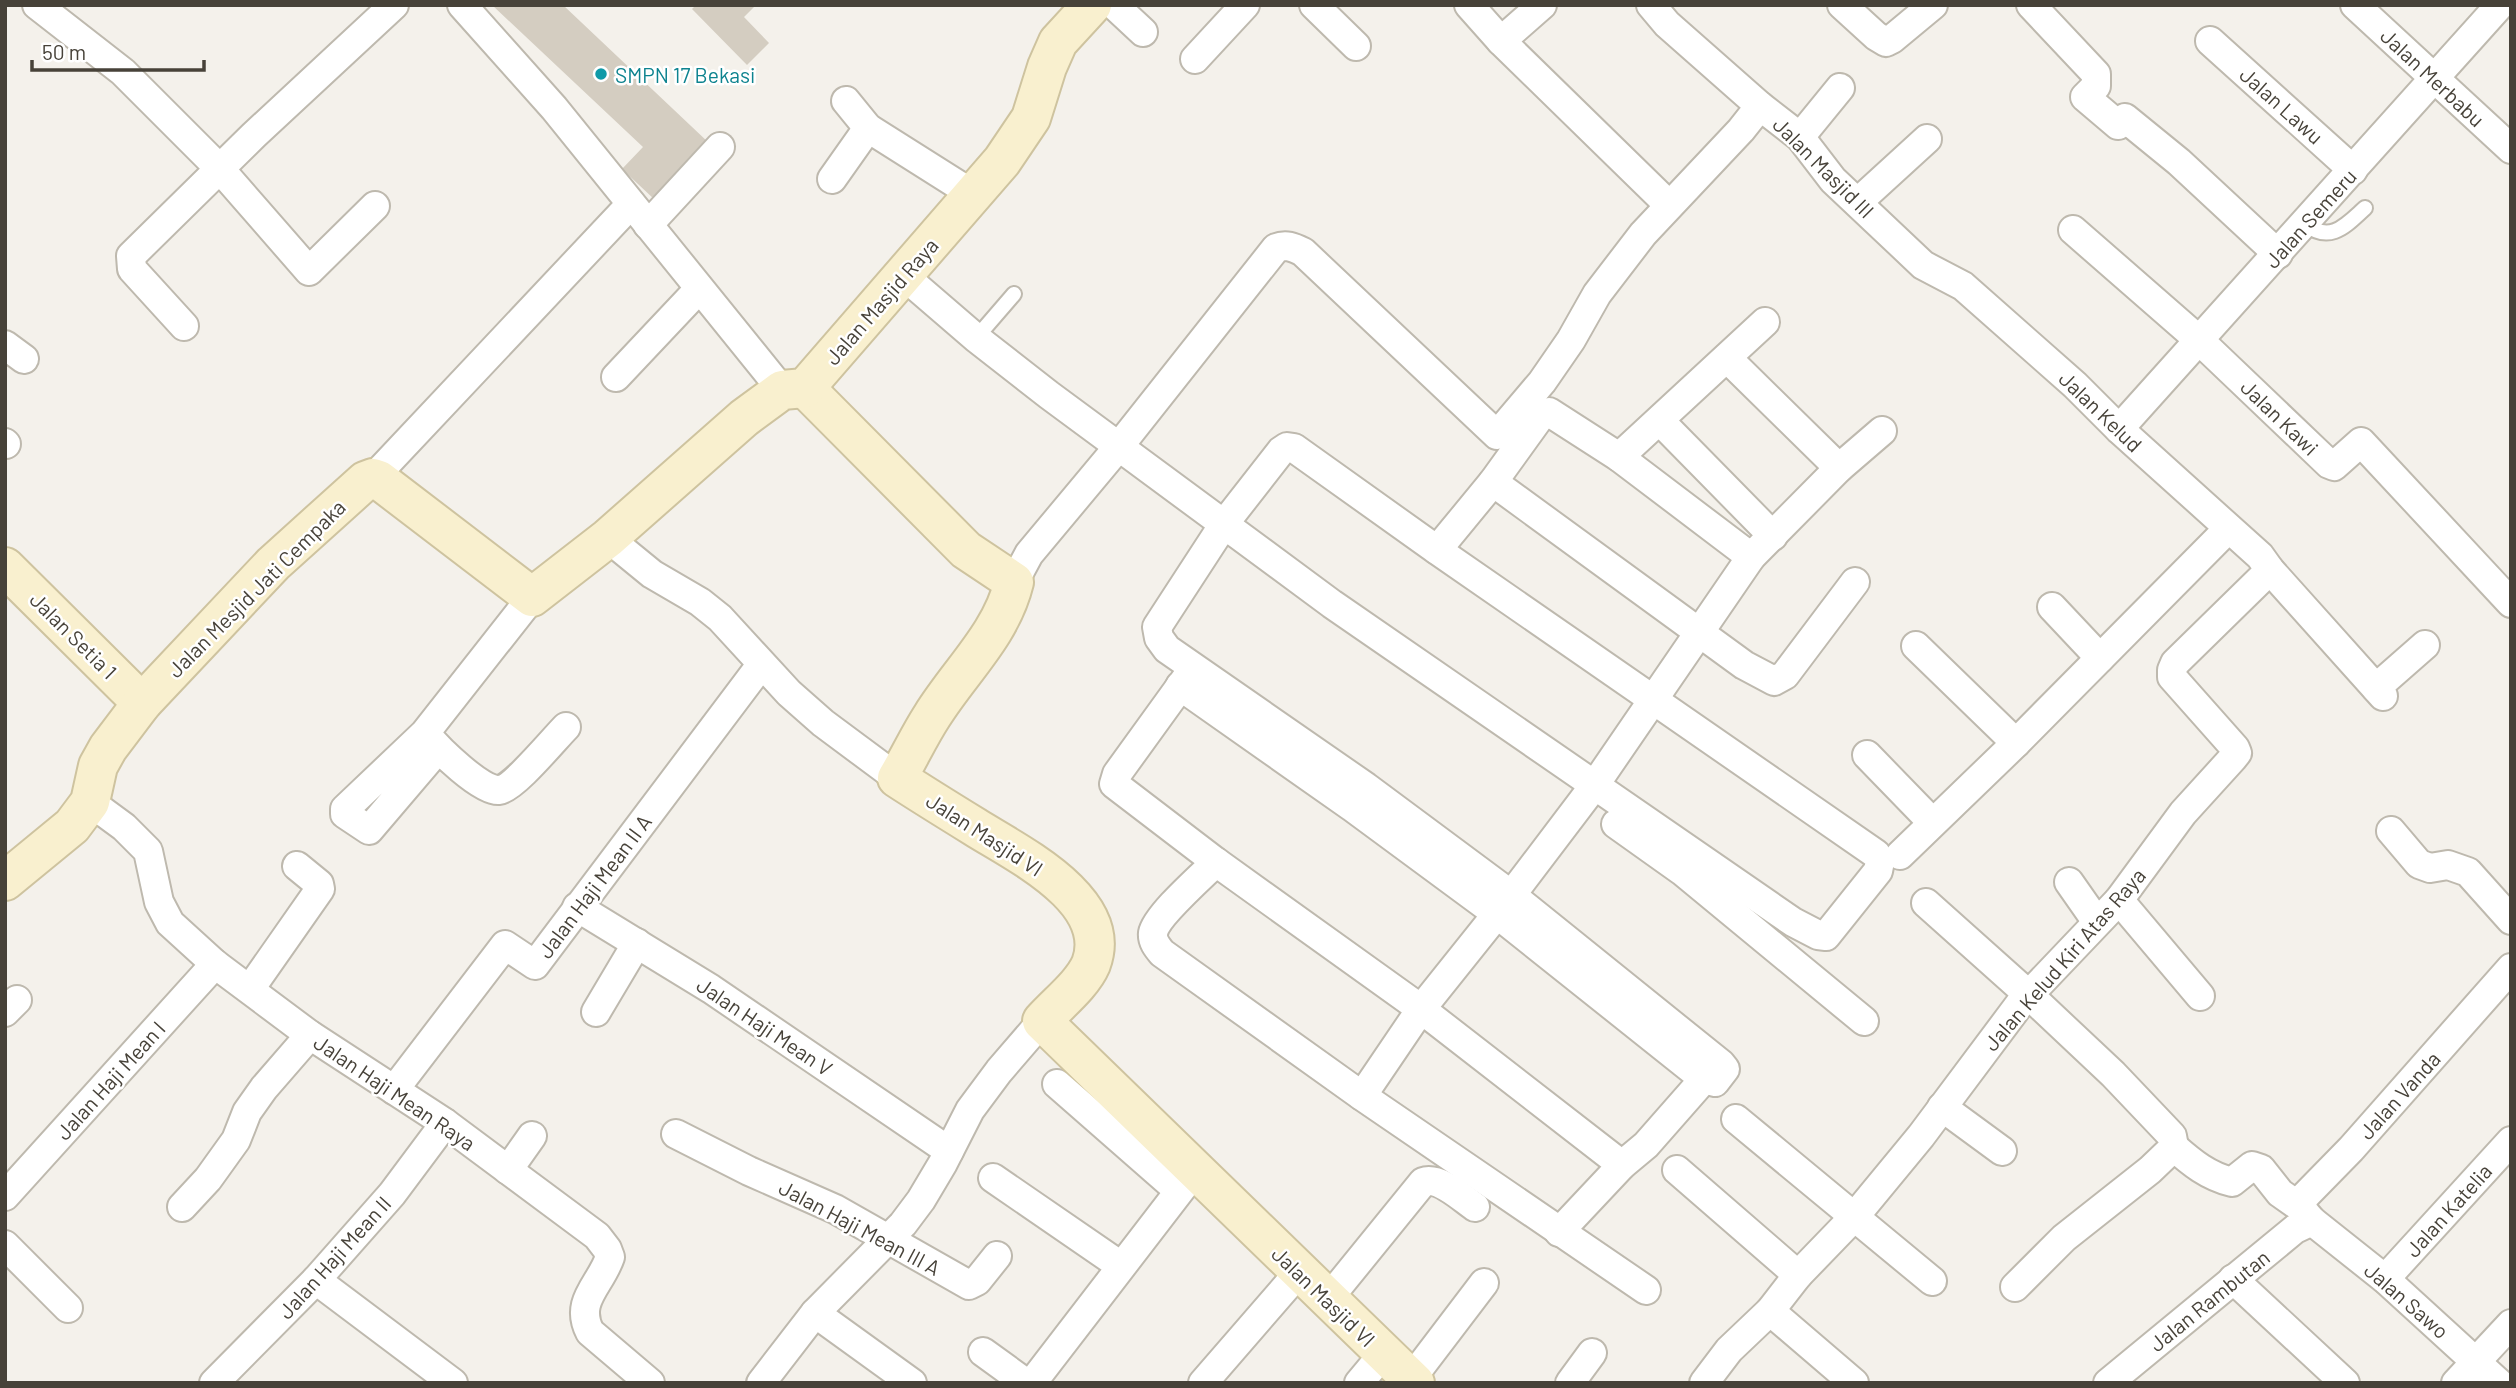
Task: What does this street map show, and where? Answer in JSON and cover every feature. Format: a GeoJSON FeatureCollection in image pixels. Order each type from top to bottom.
{"type":"FeatureCollection","features":[{"type":"Feature","properties":{"kind":"street"},"geometry":{"type":"LineString","coordinates":[[37,5],[123,72],[220,169],[309,271],[375,206]]}},
{"type":"Feature","properties":{"kind":"street"},"geometry":{"type":"LineString","coordinates":[[184,326],[132,270],[131,256],[254,135],[394,5]]}},
{"type":"Feature","properties":{"kind":"street","name":"Jalan Masjid Raya"},"geometry":{"type":"LineString","coordinates":[[608,538],[744,418],[794,389],[904,276],[1002,161],[1031,118],[1047,67],[1058,43],[1092,5]]}},
{"type":"Feature","properties":{"kind":"street"},"geometry":{"type":"LineString","coordinates":[[1114,5],[1143,32]]}},
{"type":"Feature","properties":{"kind":"street"},"geometry":{"type":"LineString","coordinates":[[1195,59],[1245,5]]}},
{"type":"Feature","properties":{"kind":"street"},"geometry":{"type":"LineString","coordinates":[[1314,5],[1356,46]]}},
{"type":"Feature","properties":{"kind":"street"},"geometry":{"type":"LineString","coordinates":[[1469,5],[1501,41],[1670,205]]}},
{"type":"Feature","properties":{"kind":"street"},"geometry":{"type":"LineString","coordinates":[[1501,41],[1542,5]]}},
{"type":"Feature","properties":{"kind":"street"},"geometry":{"type":"LineString","coordinates":[[1651,5],[1667,24],[1760,106]]}},
{"type":"Feature","properties":{"kind":"street"},"geometry":{"type":"LineString","coordinates":[[1842,5],[1886,42],[1933,5]]}},
{"type":"Feature","properties":{"kind":"street"},"geometry":{"type":"LineString","coordinates":[[2031,5],[2096,74],[2096,86],[2085,97],[2118,125],[2125,118],[2169,153],[2278,254]]}},
{"type":"Feature","properties":{"kind":"street","name":"Jalan Merbabu"},"geometry":{"type":"LineString","coordinates":[[2355,5],[2511,149]]}},
{"type":"Feature","properties":{"kind":"street","name":"Jalan Semeru"},"geometry":{"type":"LineString","coordinates":[[2119,429],[2500,5]]}},
{"type":"Feature","properties":{"kind":"street"},"geometry":{"type":"LineString","coordinates":[[471,8],[699,289],[794,389],[967,550],[1014,582]]}},
{"type":"Feature","properties":{"kind":"street","name":"Jalan Lawu"},"geometry":{"type":"LineString","coordinates":[[2210,41],[2353,170]]}},
{"type":"Feature","properties":{"kind":"street"},"geometry":{"type":"LineString","coordinates":[[1800,138],[1840,88]]}},
{"type":"Feature","properties":{"kind":"street"},"geometry":{"type":"LineString","coordinates":[[846,101],[868,128],[974,195]]}},
{"type":"Feature","properties":{"kind":"street","name":"Jalan Masjid III"},"geometry":{"type":"LineString","coordinates":[[1120,445],[1276,248],[1282,245],[1303,252],[1497,435],[1542,382],[1571,340],[1597,294],[1643,234],[1741,130],[1760,106],[1800,138],[1833,180],[1923,265]]}},
{"type":"Feature","properties":{"kind":"street"},"geometry":{"type":"LineString","coordinates":[[832,179],[868,128]]}},
{"type":"Feature","properties":{"kind":"street"},"geometry":{"type":"LineString","coordinates":[[1858,202],[1927,139]]}},
{"type":"Feature","properties":{"kind":"street"},"geometry":{"type":"LineString","coordinates":[[532,597],[373,478],[640,215],[720,147]]}},
{"type":"Feature","properties":{"kind":"street","name":"Jalan Kawi"},"geometry":{"type":"LineString","coordinates":[[2073,230],[2199,340],[2329,464],[2334,466],[2361,443],[2509,594]]}},
{"type":"Feature","properties":{"kind":"street","name":"Jalan Kelud"},"geometry":{"type":"LineString","coordinates":[[1923,265],[1963,286],[2260,556],[2379,692],[2425,645]]}},
{"type":"Feature","properties":{"kind":"street"},"geometry":{"type":"LineString","coordinates":[[904,276],[976,338],[1588,793],[1864,1021]]}},
{"type":"Feature","properties":{"kind":"street"},"geometry":{"type":"LineString","coordinates":[[616,377],[699,289]]}},
{"type":"Feature","properties":{"kind":"street"},"geometry":{"type":"LineString","coordinates":[[1619,457],[1765,322]]}},
{"type":"Feature","properties":{"kind":"street"},"geometry":{"type":"LineString","coordinates":[[1727,358],[1839,468]]}},
{"type":"Feature","properties":{"kind":"street"},"geometry":{"type":"LineString","coordinates":[[1437,551],[1493,482],[1542,414],[1549,412],[1619,457],[1751,558]]}},
{"type":"Feature","properties":{"kind":"street"},"geometry":{"type":"LineString","coordinates":[[1660,421],[1773,536]]}},
{"type":"Feature","properties":{"kind":"street"},"geometry":{"type":"LineString","coordinates":[[1362,1096],[1421,1009],[1588,793],[1751,558],[1839,468],[1882,431]]}},
{"type":"Feature","properties":{"kind":"street"},"geometry":{"type":"LineString","coordinates":[[897,778],[932,715],[984,646],[1009,606],[1014,582],[1029,554],[1120,445]]}},
{"type":"Feature","properties":{"kind":"street"},"geometry":{"type":"LineString","coordinates":[[1559,1232],[1622,1164],[1646,1145],[1704,1079],[1504,904],[1352,807],[1188,677],[1159,638],[1157,627],[1224,524],[1281,451],[1287,447],[1294,448],[1437,551],[1876,854],[1880,861],[1878,871],[1831,931],[1826,936],[1818,935],[1588,793]]}},
{"type":"Feature","properties":{"kind":"street","name":"Jalan Mesjid Jati Cempaka"},"geometry":{"type":"LineString","coordinates":[[90,802],[98,766],[142,704],[273,564],[357,487],[373,478]]}},
{"type":"Feature","properties":{"kind":"street"},"geometry":{"type":"LineString","coordinates":[[1493,482],[1762,676],[1774,681],[1785,675],[1855,582]]}},
{"type":"Feature","properties":{"kind":"street"},"geometry":{"type":"LineString","coordinates":[[1900,855],[2016,743],[2228,529]]}},
{"type":"Feature","properties":{"kind":"street"},"geometry":{"type":"LineString","coordinates":[[566,727],[511,785],[499,790],[487,788],[432,741],[532,597],[608,538]]}},
{"type":"Feature","properties":{"kind":"street","name":"Jalan Masjid VI"},"geometry":{"type":"LineString","coordinates":[[608,538],[652,574],[700,602],[720,618],[761,665],[823,723],[897,778],[1017,851],[1059,883],[1078,902],[1089,920],[1094,940],[1091,964],[1042,1021],[1187,1180],[1300,1271],[1384,1353],[1418,1373]]}},
{"type":"Feature","properties":{"kind":"street","name":"Jalan Setia 1"},"geometry":{"type":"LineString","coordinates":[[5,567],[142,704]]}},
{"type":"Feature","properties":{"kind":"street","name":"Jalan Kelud Kiri Atas Raya"},"geometry":{"type":"LineString","coordinates":[[1704,1383],[1729,1350],[1770,1311],[1798,1275],[1855,1216],[2029,995],[2119,900],[2183,814],[2236,753],[2235,748],[2172,677],[2172,670],[2175,663],[2270,570]]}},
{"type":"Feature","properties":{"kind":"street"},"geometry":{"type":"LineString","coordinates":[[2052,607],[2100,658]]}},
{"type":"Feature","properties":{"kind":"street"},"geometry":{"type":"LineString","coordinates":[[1916,646],[2016,743]]}},
{"type":"Feature","properties":{"kind":"street","name":"Jalan Haji Mean II A"},"geometry":{"type":"LineString","coordinates":[[394,1090],[505,945],[535,965],[761,665]]}},
{"type":"Feature","properties":{"kind":"street"},"geometry":{"type":"LineString","coordinates":[[1188,677],[1116,774],[1114,784],[1216,862],[1421,1009],[1622,1164]]}},
{"type":"Feature","properties":{"kind":"street"},"geometry":{"type":"LineString","coordinates":[[1867,755],[1932,822]]}},
{"type":"Feature","properties":{"kind":"street"},"geometry":{"type":"LineString","coordinates":[[5,881],[72,826],[90,802]]}},
{"type":"Feature","properties":{"kind":"street","name":"Jalan Haji Mean Raya"},"geometry":{"type":"LineString","coordinates":[[90,802],[124,827],[148,851],[159,902],[170,923],[215,964],[310,1035],[445,1123],[597,1236],[610,1257],[583,1308],[585,1322],[590,1332],[650,1383]]}},
{"type":"Feature","properties":{"kind":"street"},"geometry":{"type":"LineString","coordinates":[[2391,831],[2419,864],[2430,867],[2448,865],[2468,872],[2511,919]]}},
{"type":"Feature","properties":{"kind":"street"},"geometry":{"type":"LineString","coordinates":[[1216,862],[1178,899],[1154,930],[1156,946],[1173,961],[1362,1096],[1646,1290]]}},
{"type":"Feature","properties":{"kind":"street"},"geometry":{"type":"LineString","coordinates":[[250,989],[320,889],[319,884],[297,866]]}},
{"type":"Feature","properties":{"kind":"street"},"geometry":{"type":"LineString","coordinates":[[2069,882],[2096,922]]}},
{"type":"Feature","properties":{"kind":"street"},"geometry":{"type":"LineString","coordinates":[[2119,900],[2200,996]]}},
{"type":"Feature","properties":{"kind":"street"},"geometry":{"type":"LineString","coordinates":[[1926,903],[2113,1074],[2172,1136],[2174,1147],[2150,1170],[2064,1238],[2015,1287]]}},
{"type":"Feature","properties":{"kind":"street","name":"Jalan Haji Mean V"},"geometry":{"type":"LineString","coordinates":[[577,907],[711,989],[949,1151]]}},
{"type":"Feature","properties":{"kind":"street"},"geometry":{"type":"LineString","coordinates":[[596,1012],[637,943]]}},
{"type":"Feature","properties":{"kind":"street","name":"Jalan Haji Mean I"},"geometry":{"type":"LineString","coordinates":[[5,1196],[215,964]]}},
{"type":"Feature","properties":{"kind":"street","name":"Jalan Vanda"},"geometry":{"type":"LineString","coordinates":[[2306,1214],[2305,1196],[2351,1149],[2511,968]]}},
{"type":"Feature","properties":{"kind":"street"},"geometry":{"type":"LineString","coordinates":[[761,1383],[816,1313],[903,1224],[921,1200],[970,1110],[1042,1021]]}},
{"type":"Feature","properties":{"kind":"street"},"geometry":{"type":"LineString","coordinates":[[182,1207],[208,1179],[236,1140],[247,1112],[264,1088],[310,1035]]}},
{"type":"Feature","properties":{"kind":"street"},"geometry":{"type":"LineString","coordinates":[[983,1352],[1023,1381],[1032,1383],[1187,1180],[1057,1084]]}},
{"type":"Feature","properties":{"kind":"street"},"geometry":{"type":"LineString","coordinates":[[1942,1107],[2001,1151]]}},
{"type":"Feature","properties":{"kind":"street"},"geometry":{"type":"LineString","coordinates":[[1736,1119],[1932,1281]]}},
{"type":"Feature","properties":{"kind":"street","name":"Jalan Haji Mean II"},"geometry":{"type":"LineString","coordinates":[[214,1383],[316,1280],[392,1194],[445,1123]]}},
{"type":"Feature","properties":{"kind":"street","name":"Jalan Haji Mean III A"},"geometry":{"type":"LineString","coordinates":[[676,1134],[749,1171],[835,1209],[887,1241],[969,1285],[977,1281],[997,1256]]}},
{"type":"Feature","properties":{"kind":"street"},"geometry":{"type":"LineString","coordinates":[[508,1170],[532,1136]]}},
{"type":"Feature","properties":{"kind":"street","name":"Jalan Katelia"},"geometry":{"type":"LineString","coordinates":[[2385,1279],[2511,1141]]}},
{"type":"Feature","properties":{"kind":"street","name":"Jalan Sawo"},"geometry":{"type":"LineString","coordinates":[[2174,1147],[2206,1172],[2232,1182],[2252,1166],[2261,1169],[2280,1193],[2385,1279],[2477,1360],[2499,1383]]}},
{"type":"Feature","properties":{"kind":"street"},"geometry":{"type":"LineString","coordinates":[[1677,1170],[1798,1275]]}},
{"type":"Feature","properties":{"kind":"street"},"geometry":{"type":"LineString","coordinates":[[993,1178],[1121,1266]]}},
{"type":"Feature","properties":{"kind":"street"},"geometry":{"type":"LineString","coordinates":[[1328,1299],[1423,1182],[1436,1181],[1475,1207]]}},
{"type":"Feature","properties":{"kind":"street","name":"Jalan Rambutan"},"geometry":{"type":"LineString","coordinates":[[2108,1383],[2295,1229],[2306,1214]]}},
{"type":"Feature","properties":{"kind":"street"},"geometry":{"type":"LineString","coordinates":[[5,1245],[68,1308]]}},
{"type":"Feature","properties":{"kind":"street"},"geometry":{"type":"LineString","coordinates":[[1203,1383],[1300,1271]]}},
{"type":"Feature","properties":{"kind":"street"},"geometry":{"type":"LineString","coordinates":[[2233,1279],[2346,1383]]}},
{"type":"Feature","properties":{"kind":"street"},"geometry":{"type":"LineString","coordinates":[[316,1280],[453,1383]]}},
{"type":"Feature","properties":{"kind":"street"},"geometry":{"type":"LineString","coordinates":[[1418,1373],[1485,1283]]}},
{"type":"Feature","properties":{"kind":"street"},"geometry":{"type":"LineString","coordinates":[[1770,1311],[1854,1383]]}},
{"type":"Feature","properties":{"kind":"street"},"geometry":{"type":"LineString","coordinates":[[816,1313],[912,1383]]}},
{"type":"Feature","properties":{"kind":"street"},"geometry":{"type":"LineString","coordinates":[[2456,1383],[2511,1324]]}},
{"type":"Feature","properties":{"kind":"street"},"geometry":{"type":"LineString","coordinates":[[1359,1383],[1384,1353]]}},
{"type":"Feature","properties":{"kind":"street"},"geometry":{"type":"LineString","coordinates":[[1570,1383],[1592,1353]]}},
{"type":"Feature","properties":{"kind":"lane"},"geometry":{"type":"LineString","coordinates":[[2305,224],[2326,233],[2336,232],[2365,208]]}},
{"type":"Feature","properties":{"kind":"lane"},"geometry":{"type":"LineString","coordinates":[[976,338],[1014,294]]}},
{"type":"Feature","properties":{"kind":"building","name":"SMPN 17 Bekasi"},"geometry":{"type":"Polygon","coordinates":[[[492,5],[563,5],[709,143],[655,200],[622,169],[643,147],[492,5]]]}},
{"type":"Feature","properties":{"kind":"building"},"geometry":{"type":"Polygon","coordinates":[[[696,5],[756,5],[744,17],[769,43],[747,65],[692,9],[696,5]]]}},
{"type":"Feature","properties":{"kind":"place","name":"SMPN 17 Bekasi"},"geometry":{"type":"Point","coordinates":[601,74]}}]}
